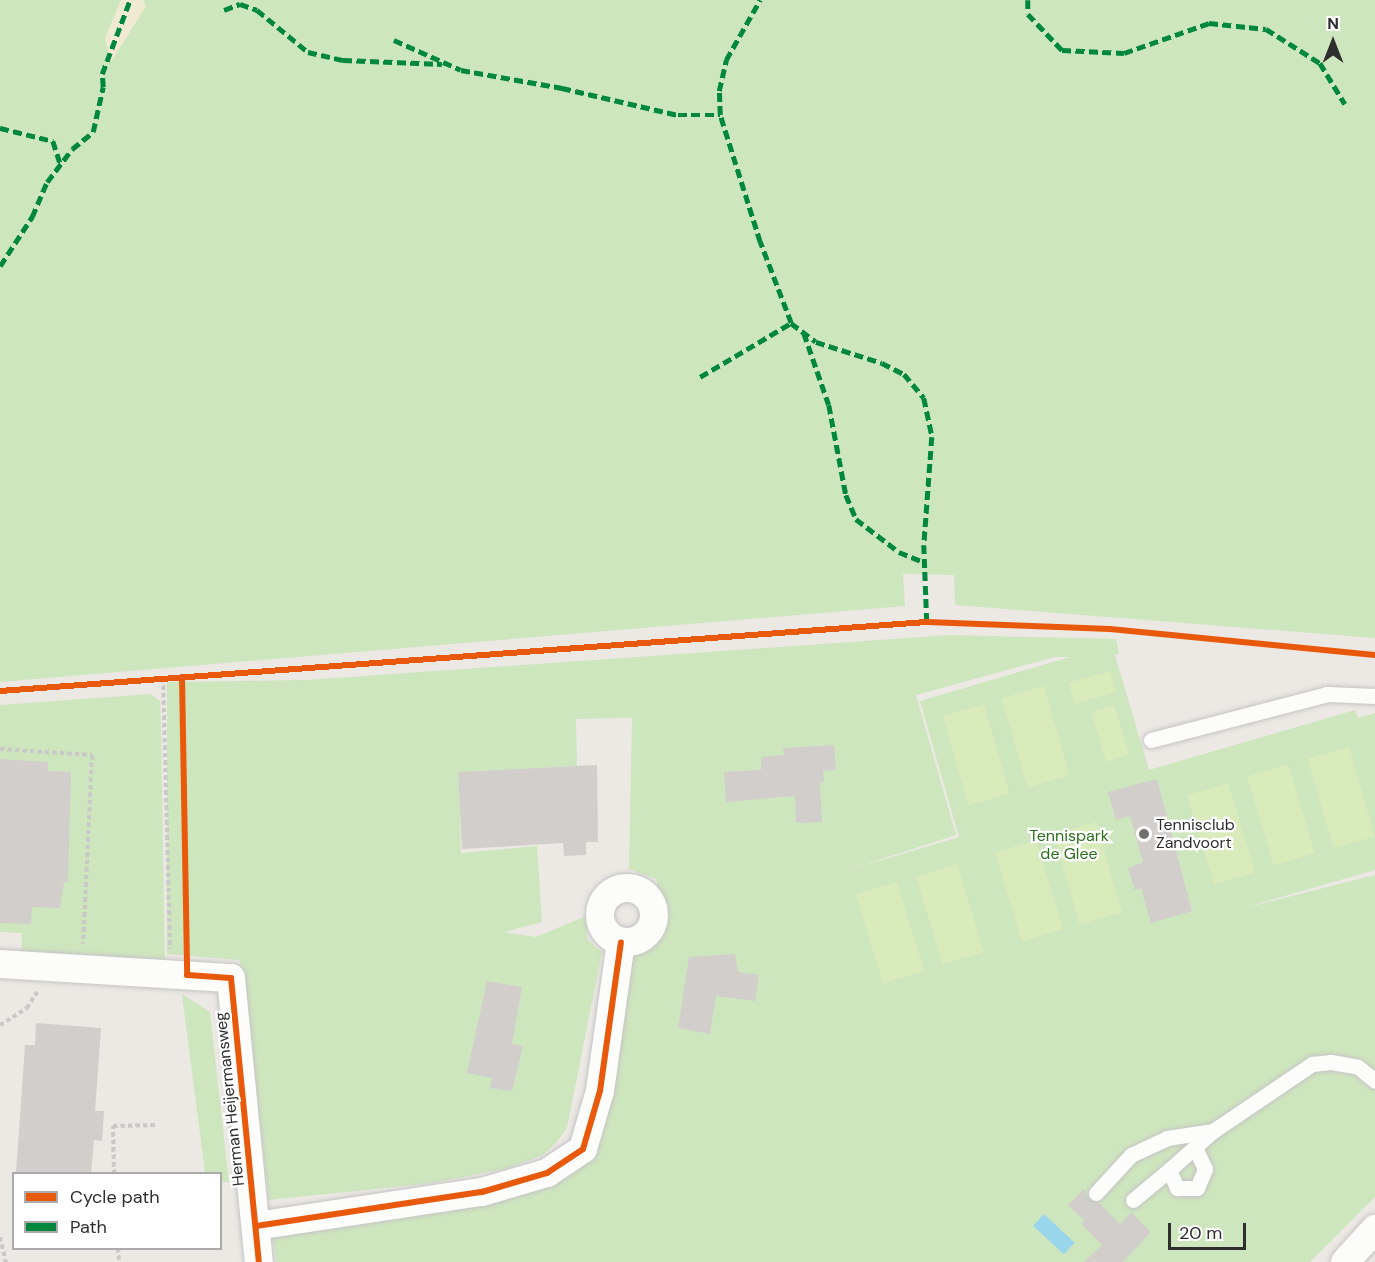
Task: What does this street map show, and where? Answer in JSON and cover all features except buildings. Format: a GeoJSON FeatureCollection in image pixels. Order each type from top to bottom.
{"type":"FeatureCollection","features":[{"type":"Feature","properties":{"kind":"street"},"geometry":{"type":"LineString","coordinates":[[256,1226],[482,1192],[547,1173],[583,1149],[600,1091],[621,942]]}},
{"type":"Feature","properties":{"kind":"street","name":"Herman Heijermansweg"},"geometry":{"type":"LineString","coordinates":[[0,964],[231,978],[259,1262]]}},
{"type":"Feature","properties":{"kind":"street"},"geometry":{"type":"LineString","coordinates":[[1345,1262],[1375,1229]]}},
{"type":"Feature","properties":{"kind":"lane"},"geometry":{"type":"LineString","coordinates":[[1151,740],[1327,694],[1375,696]]}},
{"type":"Feature","properties":{"kind":"lane"},"geometry":{"type":"LineString","coordinates":[[1132,1200],[1196,1150],[1213,1131],[1312,1064],[1331,1062],[1358,1067],[1375,1081]]}},
{"type":"Feature","properties":{"kind":"lane"},"geometry":{"type":"LineString","coordinates":[[1096,1193],[1131,1155],[1167,1138],[1213,1131]]}},
{"type":"Feature","properties":{"kind":"lane"},"geometry":{"type":"LineString","coordinates":[[1169,1170],[1177,1188],[1197,1188],[1205,1169],[1196,1150]]}},
{"type":"Feature","properties":{"kind":"path"},"geometry":{"type":"LineString","coordinates":[[151,679],[172,677]]}},
{"type":"Feature","properties":{"kind":"path"},"geometry":{"type":"LineString","coordinates":[[163,678],[171,974]]}},
{"type":"Feature","properties":{"kind":"path"},"geometry":{"type":"LineString","coordinates":[[0,749],[92,755],[82,969]]}},
{"type":"Feature","properties":{"kind":"path"},"geometry":{"type":"LineString","coordinates":[[0,1025],[27,1008],[54,967]]}},
{"type":"Feature","properties":{"kind":"path"},"geometry":{"type":"LineString","coordinates":[[114,1172],[113,1126],[157,1125]]}},
{"type":"Feature","properties":{"kind":"path"},"geometry":{"type":"LineString","coordinates":[[0,1237],[6,1262]]}},
{"type":"Feature","properties":{"kind":"green space"},"geometry":{"type":"Polygon","coordinates":[[[0,0],[1375,0],[1375,638],[955,605],[954,575],[903,574],[905,606],[0,682],[0,0]]]}},
{"type":"Feature","properties":{"kind":"green space","name":"Tennispark de Glee"},"geometry":{"type":"Polygon","coordinates":[[[950,635],[1116,639],[1119,654],[1115,655],[1149,770],[1355,710],[1358,718],[1375,713],[1375,870],[1240,909],[1375,875],[1375,1197],[1310,1262],[276,1262],[272,1228],[565,1165],[630,952],[642,951],[652,942],[663,911],[656,879],[629,869],[632,718],[576,719],[577,766],[459,773],[461,853],[537,846],[542,922],[504,932],[536,937],[586,916],[587,939],[602,952],[567,1128],[557,1142],[543,1155],[508,1168],[433,1183],[269,1200],[240,960],[167,954],[167,682],[306,680],[950,635]],[[1055,657],[916,695],[956,835],[848,870],[959,837],[920,701],[1070,657],[1055,657]]]}},
{"type":"Feature","properties":{"kind":"green space"},"geometry":{"type":"Polygon","coordinates":[[[1110,671],[1116,692],[1075,704],[1069,683],[1110,671]]]}},
{"type":"Feature","properties":{"kind":"green space"},"geometry":{"type":"Polygon","coordinates":[[[1044,686],[1070,775],[1027,788],[1002,698],[1044,686]]]}},
{"type":"Feature","properties":{"kind":"green space"},"geometry":{"type":"Polygon","coordinates":[[[150,694],[160,701],[165,962],[21,954],[22,933],[0,932],[0,705],[150,694]]]}},
{"type":"Feature","properties":{"kind":"green space"},"geometry":{"type":"Polygon","coordinates":[[[984,704],[1010,793],[968,805],[943,716],[984,704]]]}},
{"type":"Feature","properties":{"kind":"green space"},"geometry":{"type":"Polygon","coordinates":[[[1114,705],[1129,755],[1106,762],[1091,712],[1114,705]]]}},
{"type":"Feature","properties":{"kind":"green space"},"geometry":{"type":"Polygon","coordinates":[[[1349,747],[1375,836],[1333,848],[1308,759],[1349,747]]]}},
{"type":"Feature","properties":{"kind":"green space"},"geometry":{"type":"Polygon","coordinates":[[[1288,764],[1315,853],[1274,866],[1247,777],[1288,764]]]}},
{"type":"Feature","properties":{"kind":"green space"},"geometry":{"type":"Polygon","coordinates":[[[1228,783],[1255,872],[1214,885],[1187,796],[1228,783]]]}},
{"type":"Feature","properties":{"kind":"green space","name":"Tennispark de Glee"},"geometry":{"type":"Polygon","coordinates":[[[1096,822],[1122,912],[1080,924],[1054,834],[1096,822]]]}},
{"type":"Feature","properties":{"kind":"green space"},"geometry":{"type":"Polygon","coordinates":[[[1036,840],[1063,929],[1022,942],[995,853],[1036,840]]]}},
{"type":"Feature","properties":{"kind":"green space"},"geometry":{"type":"Polygon","coordinates":[[[957,864],[984,952],[943,965],[916,877],[957,864]]]}},
{"type":"Feature","properties":{"kind":"green space"},"geometry":{"type":"Polygon","coordinates":[[[897,882],[924,971],[883,984],[856,895],[897,882]]]}},
{"type":"Feature","properties":{"kind":"green space"},"geometry":{"type":"Polygon","coordinates":[[[182,994],[210,1012],[229,1182],[222,1183],[222,1172],[205,1172],[182,994]]]}},
{"type":"Feature","properties":{"kind":"sand"},"geometry":{"type":"Polygon","coordinates":[[[121,0],[143,0],[146,6],[111,62],[105,38],[121,0]]]}},
{"type":"Feature","properties":{"kind":"water"},"geometry":{"type":"Polygon","coordinates":[[[1044,1214],[1075,1243],[1064,1254],[1033,1226],[1044,1214]]]}},
{"type":"Feature","properties":{"kind":"marked path"},"geometry":{"type":"LineString","coordinates":[[0,266],[32,217],[47,182],[72,149],[93,132],[103,87],[102,74],[130,0]]}},
{"type":"Feature","properties":{"kind":"marked path"},"geometry":{"type":"LineString","coordinates":[[700,377],[791,323],[760,242],[720,115],[719,91],[726,60],[760,0]]}},
{"type":"Feature","properties":{"kind":"marked path"},"geometry":{"type":"LineString","coordinates":[[1028,0],[1028,14],[1062,50],[1124,53],[1209,23],[1266,29],[1320,63],[1345,104]]}},
{"type":"Feature","properties":{"kind":"marked path"},"geometry":{"type":"LineString","coordinates":[[224,10],[240,4],[257,10],[308,52],[343,60],[442,64]]}},
{"type":"Feature","properties":{"kind":"marked path"},"geometry":{"type":"LineString","coordinates":[[394,40],[461,70],[562,88],[678,115],[720,115]]}},
{"type":"Feature","properties":{"kind":"marked path"},"geometry":{"type":"LineString","coordinates":[[0,128],[53,141],[61,165]]}},
{"type":"Feature","properties":{"kind":"marked path"},"geometry":{"type":"LineString","coordinates":[[791,323],[816,342],[882,363],[904,374],[924,398],[932,437],[924,545],[927,622]]}},
{"type":"Feature","properties":{"kind":"marked path"},"geometry":{"type":"LineString","coordinates":[[804,333],[829,405],[846,495],[856,519],[899,552],[924,562]]}},
{"type":"Feature","properties":{"kind":"cycle path"},"geometry":{"type":"LineString","coordinates":[[0,691],[927,622],[1110,629],[1375,655]]}},
{"type":"Feature","properties":{"kind":"cycle path"},"geometry":{"type":"LineString","coordinates":[[182,677],[187,975],[231,978],[259,1262]]}},
{"type":"Feature","properties":{"kind":"cycle path"},"geometry":{"type":"LineString","coordinates":[[256,1226],[482,1192],[547,1173],[583,1149],[600,1091],[621,942]]}},
{"type":"Feature","properties":{"kind":"place","name":"Tennisclub Zandvoort"},"geometry":{"type":"Point","coordinates":[1144,834]}}]}
